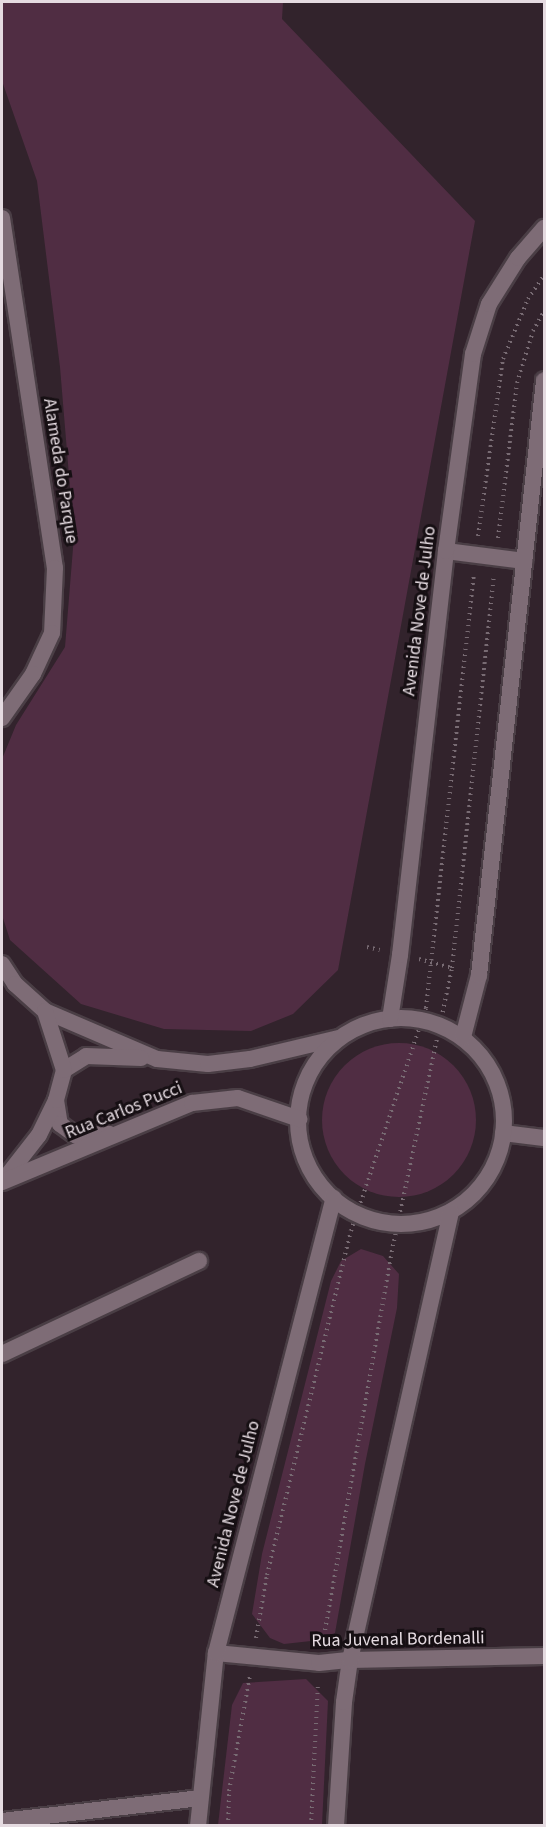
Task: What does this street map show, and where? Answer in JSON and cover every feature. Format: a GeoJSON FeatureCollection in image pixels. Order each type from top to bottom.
{"type":"FeatureCollection","features":[{"type":"Feature","properties":{"kind":"street","name":"Alameda do Parque"},"geometry":{"type":"LineString","coordinates":[[2,218],[55,577],[52,633],[33,674],[2,718]]}},
{"type":"Feature","properties":{"kind":"street","name":"Avenida Nove de Julho"},"geometry":{"type":"LineString","coordinates":[[390,1019],[400,955],[446,551],[473,354],[489,304],[518,258],[544,228]]}},
{"type":"Feature","properties":{"kind":"street"},"geometry":{"type":"LineString","coordinates":[[463,1038],[479,975],[544,381]]}},
{"type":"Feature","properties":{"kind":"street"},"geometry":{"type":"LineString","coordinates":[[446,551],[524,561]]}},
{"type":"Feature","properties":{"kind":"street"},"geometry":{"type":"LineString","coordinates":[[2,964],[15,984],[45,1011],[157,1059]]}},
{"type":"Feature","properties":{"kind":"street"},"geometry":{"type":"LineString","coordinates":[[2,1182],[39,1135],[56,1100],[64,1070],[45,1011]]}},
{"type":"Feature","properties":{"kind":"street"},"geometry":{"type":"LineString","coordinates":[[64,1070],[86,1056],[208,1064],[250,1059],[339,1038],[369,1023],[401,1017],[440,1025],[463,1038],[486,1061],[500,1091],[505,1126],[497,1160],[478,1190],[450,1212],[421,1222],[382,1223],[349,1211],[322,1188],[304,1158],[299,1119],[302,1092],[316,1062],[339,1038]]}},
{"type":"Feature","properties":{"kind":"street","name":"Rua Carlos Pucci"},"geometry":{"type":"LineString","coordinates":[[2,1182],[123,1134],[192,1103],[238,1098],[299,1119]]}},
{"type":"Feature","properties":{"kind":"street"},"geometry":{"type":"LineString","coordinates":[[56,1100],[60,1124],[75,1135],[123,1134]]}},
{"type":"Feature","properties":{"kind":"street"},"geometry":{"type":"LineString","coordinates":[[503,1133],[544,1138]]}},
{"type":"Feature","properties":{"kind":"street","name":"Avenida Nove de Julho"},"geometry":{"type":"LineString","coordinates":[[198,1826],[216,1653],[333,1198]]}},
{"type":"Feature","properties":{"kind":"street"},"geometry":{"type":"LineString","coordinates":[[336,1826],[344,1702],[350,1660],[450,1212]]}},
{"type":"Feature","properties":{"kind":"street"},"geometry":{"type":"LineString","coordinates":[[2,1354],[199,1261]]}},
{"type":"Feature","properties":{"kind":"street","name":"Rua Juvenal Bordenalli"},"geometry":{"type":"LineString","coordinates":[[216,1653],[319,1663],[350,1660],[544,1656]]}},
{"type":"Feature","properties":{"kind":"street"},"geometry":{"type":"LineString","coordinates":[[2,1821],[200,1798]]}},
{"type":"Feature","properties":{"kind":"path"},"geometry":{"type":"LineString","coordinates":[[228,1826],[229,1791],[267,1575],[356,1213],[426,1008],[476,555],[503,359],[528,299],[544,275]]}},
{"type":"Feature","properties":{"kind":"path"},"geometry":{"type":"LineString","coordinates":[[310,1826],[319,1663],[398,1223],[452,968],[517,383],[533,331],[544,311]]}},
{"type":"Feature","properties":{"kind":"path"},"geometry":{"type":"LineString","coordinates":[[367,947],[479,975]]}},
{"type":"Feature","properties":{"kind":"shaded area"},"geometry":{"type":"Polygon","coordinates":[[[2,2],[283,2],[282,19],[475,221],[338,970],[293,1014],[251,1031],[164,1029],[81,1004],[10,940],[2,915],[2,759],[16,725],[65,647],[74,536],[60,367],[37,181],[2,81],[2,2]]]}},
{"type":"Feature","properties":{"kind":"shaded area"},"geometry":{"type":"Polygon","coordinates":[[[399,1043],[414,1044],[429,1049],[454,1065],[470,1090],[475,1105],[475,1135],[470,1150],[454,1175],[429,1191],[414,1196],[399,1197],[384,1196],[369,1191],[344,1175],[328,1150],[323,1135],[322,1120],[323,1105],[328,1090],[344,1065],[369,1049],[384,1044],[399,1043]]]}},
{"type":"Feature","properties":{"kind":"shaded area"},"geometry":{"type":"Polygon","coordinates":[[[361,1249],[383,1256],[399,1274],[397,1308],[365,1464],[335,1633],[311,1641],[284,1644],[270,1638],[252,1614],[262,1554],[331,1281],[341,1261],[361,1249]]]}},
{"type":"Feature","properties":{"kind":"shaded area"},"geometry":{"type":"Polygon","coordinates":[[[306,1679],[328,1701],[322,1825],[218,1825],[232,1705],[243,1683],[306,1679]]]}}]}
